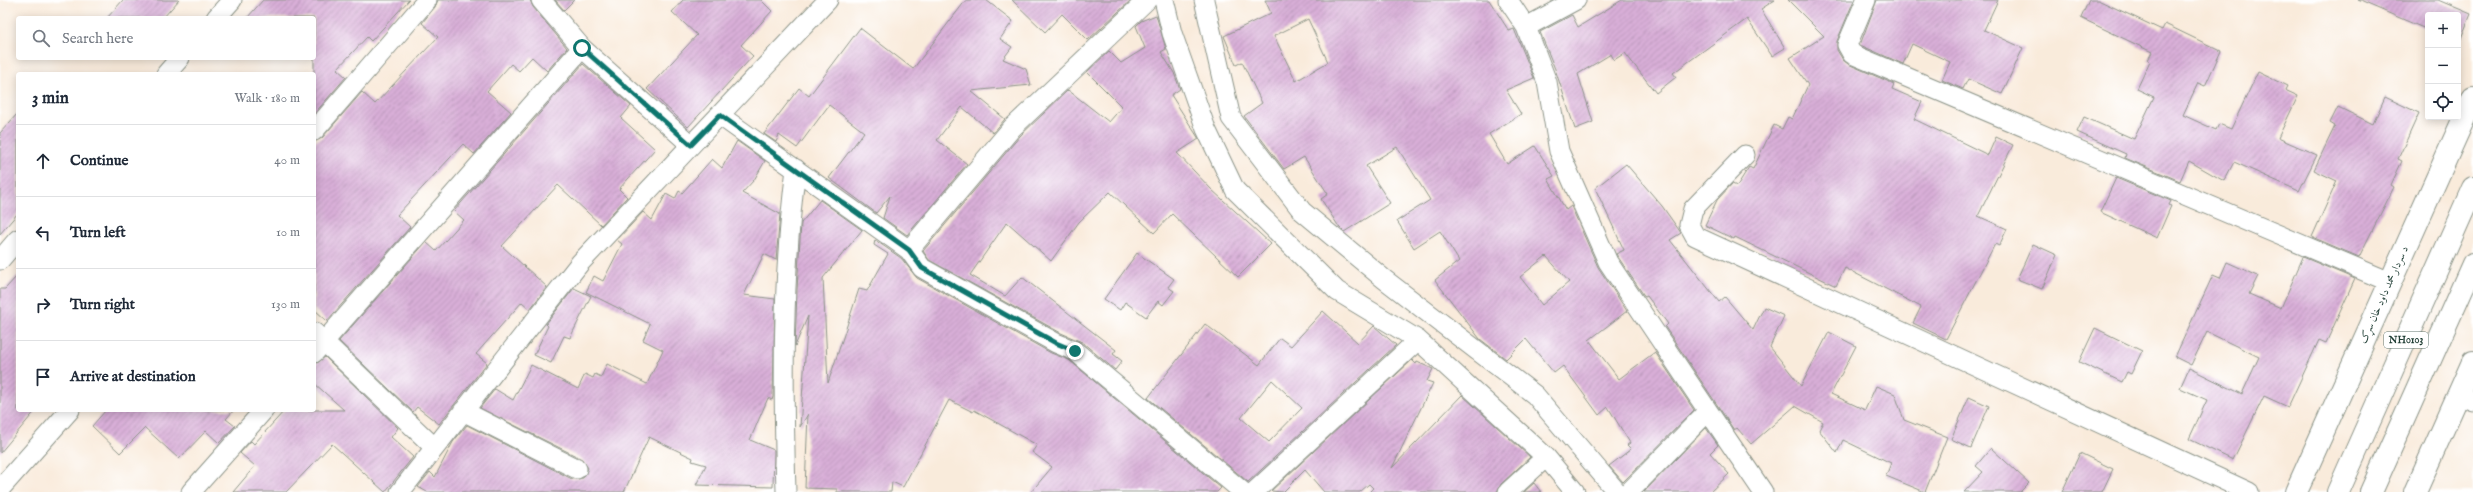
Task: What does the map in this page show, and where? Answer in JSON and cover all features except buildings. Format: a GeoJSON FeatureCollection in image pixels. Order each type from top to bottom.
{"type":"FeatureCollection","features":[{"type":"Feature","properties":{"kind":"main road","name":"د سردار محمد داود خان سړک"},"geometry":{"type":"LineString","coordinates":[[2296,492],[2473,98]]}},
{"type":"Feature","properties":{"kind":"main road","name":"NH0103"},"geometry":{"type":"LineString","coordinates":[[2338,492],[2473,188]]}},
{"type":"Feature","properties":{"kind":"main road","name":"NH0103"},"geometry":{"type":"LineString","coordinates":[[2371,492],[2473,264]]}},
{"type":"Feature","properties":{"kind":"main road"},"geometry":{"type":"LineString","coordinates":[[2415,492],[2466,398],[2473,362]]}},
{"type":"Feature","properties":{"kind":"street"},"geometry":{"type":"LineString","coordinates":[[218,16],[232,0]]}},
{"type":"Feature","properties":{"kind":"street"},"geometry":{"type":"LineString","coordinates":[[316,130],[427,0]]}},
{"type":"Feature","properties":{"kind":"street"},"geometry":{"type":"LineString","coordinates":[[542,0],[582,48],[691,145]]}},
{"type":"Feature","properties":{"kind":"street"},"geometry":{"type":"LineString","coordinates":[[400,492],[434,446],[580,263],[828,0]]}},
{"type":"Feature","properties":{"kind":"street"},"geometry":{"type":"LineString","coordinates":[[909,250],[1012,128],[1147,0]]}},
{"type":"Feature","properties":{"kind":"street"},"geometry":{"type":"LineString","coordinates":[[1164,0],[1172,33],[1206,129],[1235,190],[1337,290],[1418,340],[1546,457],[1575,492]]}},
{"type":"Feature","properties":{"kind":"street"},"geometry":{"type":"LineString","coordinates":[[1204,0],[1230,118],[1302,211],[1384,279],[1535,395],[1617,492]]}},
{"type":"Feature","properties":{"kind":"street"},"geometry":{"type":"LineString","coordinates":[[1508,0],[1526,27],[1547,82],[1559,150],[1608,262],[1764,492]]}},
{"type":"Feature","properties":{"kind":"street"},"geometry":{"type":"LineString","coordinates":[[1526,27],[1576,0]]}},
{"type":"Feature","properties":{"kind":"street"},"geometry":{"type":"LineString","coordinates":[[1866,0],[1847,45],[1852,54],[1858,58],[2390,282]]}},
{"type":"Feature","properties":{"kind":"street"},"geometry":{"type":"LineString","coordinates":[[434,446],[317,342],[582,48]]}},
{"type":"Feature","properties":{"kind":"street"},"geometry":{"type":"LineString","coordinates":[[168,72],[178,60]]}},
{"type":"Feature","properties":{"kind":"street"},"geometry":{"type":"LineString","coordinates":[[720,115],[909,250],[922,268],[1056,343],[1075,351],[1244,492]]}},
{"type":"Feature","properties":{"kind":"street"},"geometry":{"type":"LineString","coordinates":[[1745,156],[1693,209],[1689,225],[1695,236],[2249,492]]}},
{"type":"Feature","properties":{"kind":"street"},"geometry":{"type":"LineString","coordinates":[[786,492],[785,286],[788,227],[796,168]]}},
{"type":"Feature","properties":{"kind":"street"},"geometry":{"type":"LineString","coordinates":[[0,260],[16,241]]}},
{"type":"Feature","properties":{"kind":"street"},"geometry":{"type":"LineString","coordinates":[[1254,492],[1418,340]]}},
{"type":"Feature","properties":{"kind":"street"},"geometry":{"type":"LineString","coordinates":[[463,411],[577,469]]}},
{"type":"Feature","properties":{"kind":"street"},"geometry":{"type":"LineString","coordinates":[[1629,492],[1708,411]]}},
{"type":"Feature","properties":{"kind":"street"},"geometry":{"type":"LineString","coordinates":[[0,489],[68,412]]}},
{"type":"Feature","properties":{"kind":"street"},"geometry":{"type":"LineString","coordinates":[[191,492],[262,412]]}},
{"type":"Feature","properties":{"kind":"street"},"geometry":{"type":"LineString","coordinates":[[1508,492],[1546,457]]}},
{"type":"Feature","properties":{"kind":"route"},"geometry":{"type":"LineString","coordinates":[[582,48],[691,145],[720,115],[909,250],[922,268],[958,290],[1056,343],[1075,351]]}}]}
